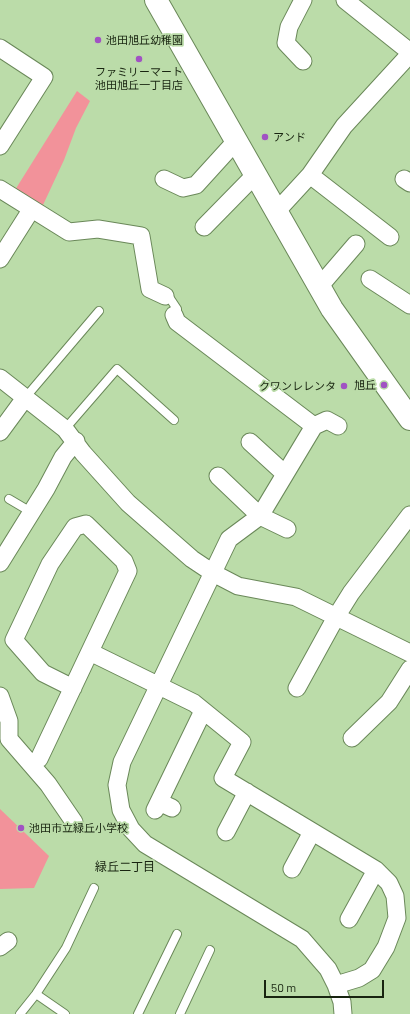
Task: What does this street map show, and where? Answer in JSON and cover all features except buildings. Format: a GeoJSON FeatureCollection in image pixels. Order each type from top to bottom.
{"type":"FeatureCollection","features":[{"type":"Feature","properties":{"kind":"street"},"geometry":{"type":"LineString","coordinates":[[156,0],[276,212],[349,335],[410,419]]}},
{"type":"Feature","properties":{"kind":"street"},"geometry":{"type":"LineString","coordinates":[[302,0],[289,27],[286,43],[304,61]]}},
{"type":"Feature","properties":{"kind":"street"},"geometry":{"type":"LineString","coordinates":[[276,212],[310,175],[344,126],[367,110],[408,46],[345,0]]}},
{"type":"Feature","properties":{"kind":"street"},"geometry":{"type":"LineString","coordinates":[[0,48],[44,77],[0,146]]}},
{"type":"Feature","properties":{"kind":"street"},"geometry":{"type":"LineString","coordinates":[[164,179],[183,188],[196,185],[236,141]]}},
{"type":"Feature","properties":{"kind":"street"},"geometry":{"type":"LineString","coordinates":[[204,227],[255,175]]}},
{"type":"Feature","properties":{"kind":"street"},"geometry":{"type":"LineString","coordinates":[[310,175],[390,237]]}},
{"type":"Feature","properties":{"kind":"street"},"geometry":{"type":"LineString","coordinates":[[0,189],[31,210],[69,232],[98,228],[141,236],[150,289],[164,296]]}},
{"type":"Feature","properties":{"kind":"street"},"geometry":{"type":"LineString","coordinates":[[0,259],[31,210]]}},
{"type":"Feature","properties":{"kind":"street"},"geometry":{"type":"LineString","coordinates":[[320,287],[356,244]]}},
{"type":"Feature","properties":{"kind":"street"},"geometry":{"type":"LineString","coordinates":[[370,279],[410,305]]}},
{"type":"Feature","properties":{"kind":"street"},"geometry":{"type":"LineString","coordinates":[[176,314],[177,322],[314,426]]}},
{"type":"Feature","properties":{"kind":"street"},"geometry":{"type":"LineString","coordinates":[[0,379],[71,435],[83,453],[128,502],[192,559],[213,573],[245,588],[296,597],[410,653]]}},
{"type":"Feature","properties":{"kind":"street"},"geometry":{"type":"LineString","coordinates":[[0,432],[25,398]]}},
{"type":"Feature","properties":{"kind":"street"},"geometry":{"type":"LineString","coordinates":[[338,426],[327,420],[314,426],[260,516],[229,539],[122,762],[117,785],[121,810],[131,829],[145,844],[302,938],[324,964],[336,985],[342,1002],[343,1014]]}},
{"type":"Feature","properties":{"kind":"street"},"geometry":{"type":"LineString","coordinates":[[1,561],[46,489],[63,457],[71,435]]}},
{"type":"Feature","properties":{"kind":"street"},"geometry":{"type":"LineString","coordinates":[[250,442],[284,474]]}},
{"type":"Feature","properties":{"kind":"street"},"geometry":{"type":"LineString","coordinates":[[218,476],[260,516],[287,529]]}},
{"type":"Feature","properties":{"kind":"street"},"geometry":{"type":"LineString","coordinates":[[297,688],[336,616],[351,593],[410,516]]}},
{"type":"Feature","properties":{"kind":"street"},"geometry":{"type":"LineString","coordinates":[[39,759],[73,688],[128,571],[124,560],[86,524],[75,527],[50,564],[14,640],[43,673],[73,688]]}},
{"type":"Feature","properties":{"kind":"street"},"geometry":{"type":"LineString","coordinates":[[90,652],[194,703],[242,742],[223,778],[376,870],[389,883],[395,896],[397,918],[386,947],[372,970],[359,978],[336,985]]}},
{"type":"Feature","properties":{"kind":"street"},"geometry":{"type":"LineString","coordinates":[[352,738],[389,702],[410,669]]}},
{"type":"Feature","properties":{"kind":"street"},"geometry":{"type":"LineString","coordinates":[[0,696],[9,721],[9,739],[48,784],[74,822]]}},
{"type":"Feature","properties":{"kind":"street"},"geometry":{"type":"LineString","coordinates":[[162,807],[203,710]]}},
{"type":"Feature","properties":{"kind":"street"},"geometry":{"type":"LineString","coordinates":[[226,832],[246,792]]}},
{"type":"Feature","properties":{"kind":"street"},"geometry":{"type":"LineString","coordinates":[[292,869],[312,832]]}},
{"type":"Feature","properties":{"kind":"street"},"geometry":{"type":"LineString","coordinates":[[349,919],[376,870]]}},
{"type":"Feature","properties":{"kind":"lane"},"geometry":{"type":"LineString","coordinates":[[164,296],[169,297],[177,309],[176,314]]}},
{"type":"Feature","properties":{"kind":"lane"},"geometry":{"type":"LineString","coordinates":[[25,398],[99,311]]}},
{"type":"Feature","properties":{"kind":"lane"},"geometry":{"type":"LineString","coordinates":[[71,435],[117,369],[174,420]]}},
{"type":"Feature","properties":{"kind":"lane"},"geometry":{"type":"LineString","coordinates":[[9,499],[31,512]]}},
{"type":"Feature","properties":{"kind":"lane"},"geometry":{"type":"LineString","coordinates":[[20,1014],[36,994],[66,948],[94,888]]}},
{"type":"Feature","properties":{"kind":"lane"},"geometry":{"type":"LineString","coordinates":[[138,1014],[177,934]]}},
{"type":"Feature","properties":{"kind":"lane"},"geometry":{"type":"LineString","coordinates":[[180,1014],[210,950]]}},
{"type":"Feature","properties":{"kind":"lane"},"geometry":{"type":"LineString","coordinates":[[36,994],[65,1014]]}},
{"type":"Feature","properties":{"kind":"shaded area"},"geometry":{"type":"Polygon","coordinates":[[[77,91],[90,101],[76,128],[64,160],[43,205],[28,199],[15,190],[77,91]]]}},
{"type":"Feature","properties":{"kind":"shaded area"},"geometry":{"type":"Polygon","coordinates":[[[0,809],[49,856],[34,888],[0,889],[0,809]]]}},
{"type":"Feature","properties":{"kind":"place","name":"池田旭丘幼稚園"},"geometry":{"type":"Point","coordinates":[98,40]}},
{"type":"Feature","properties":{"kind":"place","name":"ファミリーマート 池田旭丘一丁目店"},"geometry":{"type":"Point","coordinates":[139,59]}},
{"type":"Feature","properties":{"kind":"place","name":"アンド"},"geometry":{"type":"Point","coordinates":[265,137]}},
{"type":"Feature","properties":{"kind":"place","name":"旭丘"},"geometry":{"type":"Point","coordinates":[384,385]}},
{"type":"Feature","properties":{"kind":"place","name":"クワンレレンタ"},"geometry":{"type":"Point","coordinates":[344,386]}},
{"type":"Feature","properties":{"kind":"place","name":"池田市立緑丘小学校"},"geometry":{"type":"Point","coordinates":[21,828]}},
{"type":"Feature","properties":{"kind":"district","name":"緑丘二丁目"},"geometry":{"type":"Point","coordinates":[125,867]}}]}
